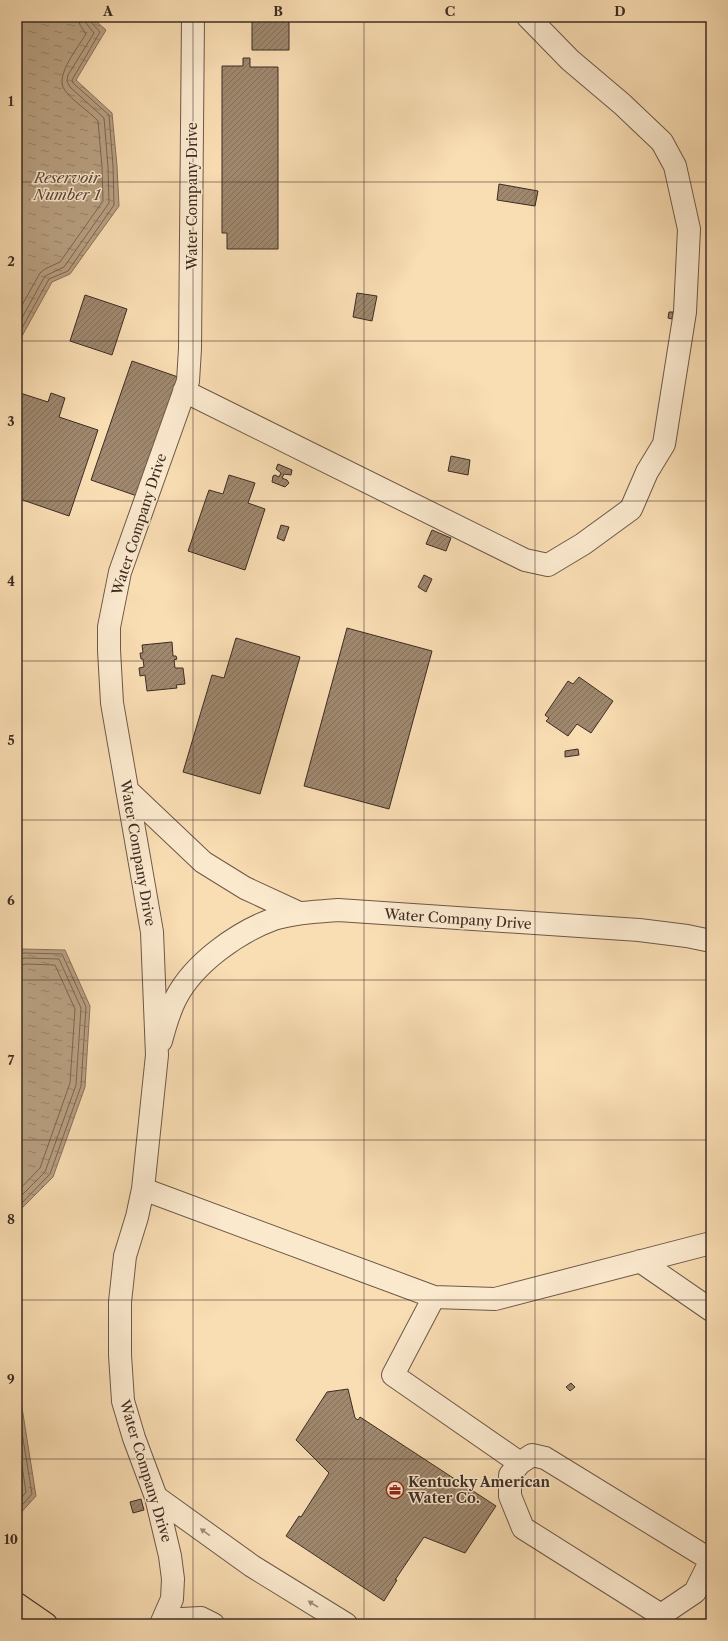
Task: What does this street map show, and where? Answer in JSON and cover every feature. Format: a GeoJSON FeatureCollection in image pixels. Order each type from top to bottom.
{"type":"FeatureCollection","features":[{"type":"Feature","properties":{"kind":"main road"},"geometry":{"type":"LineString","coordinates":[[17,1604],[46,1624]]}},
{"type":"Feature","properties":{"kind":"street","name":"Water Company Drive"},"geometry":{"type":"LineString","coordinates":[[162,1622],[172,1599],[173,1579],[165,1530],[156,1497],[134,1438],[123,1401],[120,1355],[120,1302],[125,1256],[137,1217],[143,1189],[157,1055],[152,932],[112,703],[109,627],[120,572],[188,381],[190,349],[193,17]]}},
{"type":"Feature","properties":{"kind":"street"},"geometry":{"type":"LineString","coordinates":[[184,391],[525,560],[548,564],[583,544],[631,509],[647,472],[664,444],[685,312],[689,229],[675,166],[662,142],[622,104],[570,60],[528,17]]}},
{"type":"Feature","properties":{"kind":"street"},"geometry":{"type":"LineString","coordinates":[[127,790],[203,862],[245,888],[299,913]]}},
{"type":"Feature","properties":{"kind":"street","name":"Water Company Drive"},"geometry":{"type":"LineString","coordinates":[[157,1055],[166,1021],[177,997],[193,975],[215,952],[254,928],[275,918],[299,913],[338,910],[639,930],[687,936],[711,941]]}},
{"type":"Feature","properties":{"kind":"street"},"geometry":{"type":"LineString","coordinates":[[143,1189],[434,1297],[495,1299],[711,1243]]}},
{"type":"Feature","properties":{"kind":"street"},"geometry":{"type":"LineString","coordinates":[[640,1261],[711,1310]]}},
{"type":"Feature","properties":{"kind":"street"},"geometry":{"type":"LineString","coordinates":[[434,1297],[394,1375],[520,1463]]}},
{"type":"Feature","properties":{"kind":"street"},"geometry":{"type":"LineString","coordinates":[[532,1455],[545,1458],[711,1560],[695,1592],[661,1615],[523,1528],[510,1496],[510,1475],[520,1463],[532,1455]]}},
{"type":"Feature","properties":{"kind":"street"},"geometry":{"type":"LineString","coordinates":[[156,1497],[252,1566],[346,1624]]}},
{"type":"Feature","properties":{"kind":"street"},"geometry":{"type":"LineString","coordinates":[[162,1622],[201,1618],[213,1624]]}},
{"type":"Feature","properties":{"kind":"water","name":"Reservoir Number 1"},"geometry":{"type":"Polygon","coordinates":[[[17,17],[91,17],[106,30],[76,80],[112,113],[119,206],[70,274],[52,282],[17,345],[17,17]]]}},
{"type":"Feature","properties":{"kind":"water"},"geometry":{"type":"Polygon","coordinates":[[[22,949],[65,950],[90,1006],[85,1087],[53,1177],[17,1213],[17,952],[22,949]]]}},
{"type":"Feature","properties":{"kind":"water"},"geometry":{"type":"Polygon","coordinates":[[[17,1376],[36,1496],[17,1517],[17,1376]]]}},
{"type":"Feature","properties":{"kind":"building"},"geometry":{"type":"Polygon","coordinates":[[[252,17],[289,17],[289,50],[252,50],[252,17]]]}},
{"type":"Feature","properties":{"kind":"building"},"geometry":{"type":"Polygon","coordinates":[[[243,58],[250,58],[250,67],[278,67],[278,249],[227,249],[227,233],[222,233],[222,66],[243,66],[243,58]]]}},
{"type":"Feature","properties":{"kind":"building"},"geometry":{"type":"Polygon","coordinates":[[[499,184],[538,191],[535,206],[497,200],[499,184]]]}},
{"type":"Feature","properties":{"kind":"building"},"geometry":{"type":"Polygon","coordinates":[[[357,293],[377,296],[372,321],[353,317],[357,293]]]}},
{"type":"Feature","properties":{"kind":"building"},"geometry":{"type":"Polygon","coordinates":[[[85,295],[127,309],[112,355],[70,341],[85,295]]]}},
{"type":"Feature","properties":{"kind":"building"},"geometry":{"type":"Polygon","coordinates":[[[669,312],[673,312],[672,319],[668,318],[669,312]]]}},
{"type":"Feature","properties":{"kind":"building"},"geometry":{"type":"Polygon","coordinates":[[[132,361],[178,377],[137,496],[91,480],[132,361]]]}},
{"type":"Feature","properties":{"kind":"building"},"geometry":{"type":"Polygon","coordinates":[[[17,392],[48,402],[51,393],[65,398],[59,417],[98,430],[69,516],[17,498],[17,392]]]}},
{"type":"Feature","properties":{"kind":"building"},"geometry":{"type":"Polygon","coordinates":[[[451,456],[470,460],[468,475],[448,471],[451,456]]]}},
{"type":"Feature","properties":{"kind":"building"},"geometry":{"type":"Polygon","coordinates":[[[278,464],[292,470],[291,475],[284,474],[282,478],[287,480],[289,483],[285,487],[272,482],[273,476],[275,475],[279,477],[281,473],[276,469],[278,464]]]}},
{"type":"Feature","properties":{"kind":"building"},"geometry":{"type":"Polygon","coordinates":[[[229,475],[255,483],[248,503],[265,509],[245,570],[188,551],[209,490],[223,494],[229,475]]]}},
{"type":"Feature","properties":{"kind":"building"},"geometry":{"type":"Polygon","coordinates":[[[281,525],[289,527],[284,541],[277,538],[281,525]]]}},
{"type":"Feature","properties":{"kind":"building"},"geometry":{"type":"Polygon","coordinates":[[[432,530],[451,538],[446,551],[426,544],[432,530]]]}},
{"type":"Feature","properties":{"kind":"building"},"geometry":{"type":"Polygon","coordinates":[[[424,575],[432,579],[426,592],[418,587],[424,575]]]}},
{"type":"Feature","properties":{"kind":"building"},"geometry":{"type":"Polygon","coordinates":[[[347,628],[432,651],[389,809],[304,786],[347,628]]]}},
{"type":"Feature","properties":{"kind":"building"},"geometry":{"type":"Polygon","coordinates":[[[236,638],[300,657],[260,794],[183,772],[212,675],[224,678],[236,638]]]}},
{"type":"Feature","properties":{"kind":"building"},"geometry":{"type":"Polygon","coordinates":[[[172,642],[173,656],[176,656],[177,659],[174,660],[175,668],[183,668],[185,684],[176,685],[177,688],[147,691],[145,675],[140,676],[139,668],[144,667],[143,659],[141,659],[140,653],[143,653],[142,645],[172,642]]]}},
{"type":"Feature","properties":{"kind":"building"},"geometry":{"type":"Polygon","coordinates":[[[579,677],[613,701],[591,733],[577,724],[568,736],[546,721],[549,718],[545,715],[568,681],[573,684],[579,677]]]}},
{"type":"Feature","properties":{"kind":"building"},"geometry":{"type":"Polygon","coordinates":[[[578,749],[579,755],[565,757],[565,751],[578,749]]]}},
{"type":"Feature","properties":{"kind":"building"},"geometry":{"type":"Polygon","coordinates":[[[571,1383],[575,1387],[570,1391],[566,1387],[571,1383]]]}},
{"type":"Feature","properties":{"kind":"building","name":"Kentucky American Water Co."},"geometry":{"type":"Polygon","coordinates":[[[348,1389],[355,1418],[358,1420],[360,1417],[496,1506],[465,1553],[424,1537],[395,1580],[397,1580],[384,1601],[286,1536],[299,1516],[301,1517],[329,1473],[296,1440],[327,1392],[348,1389]]]}},
{"type":"Feature","properties":{"kind":"building"},"geometry":{"type":"Polygon","coordinates":[[[141,1499],[144,1510],[133,1513],[130,1502],[141,1499]]]}},
{"type":"Feature","properties":{"kind":"place","name":"Kentucky American Water Co."},"geometry":{"type":"Point","coordinates":[395,1490]}}]}
